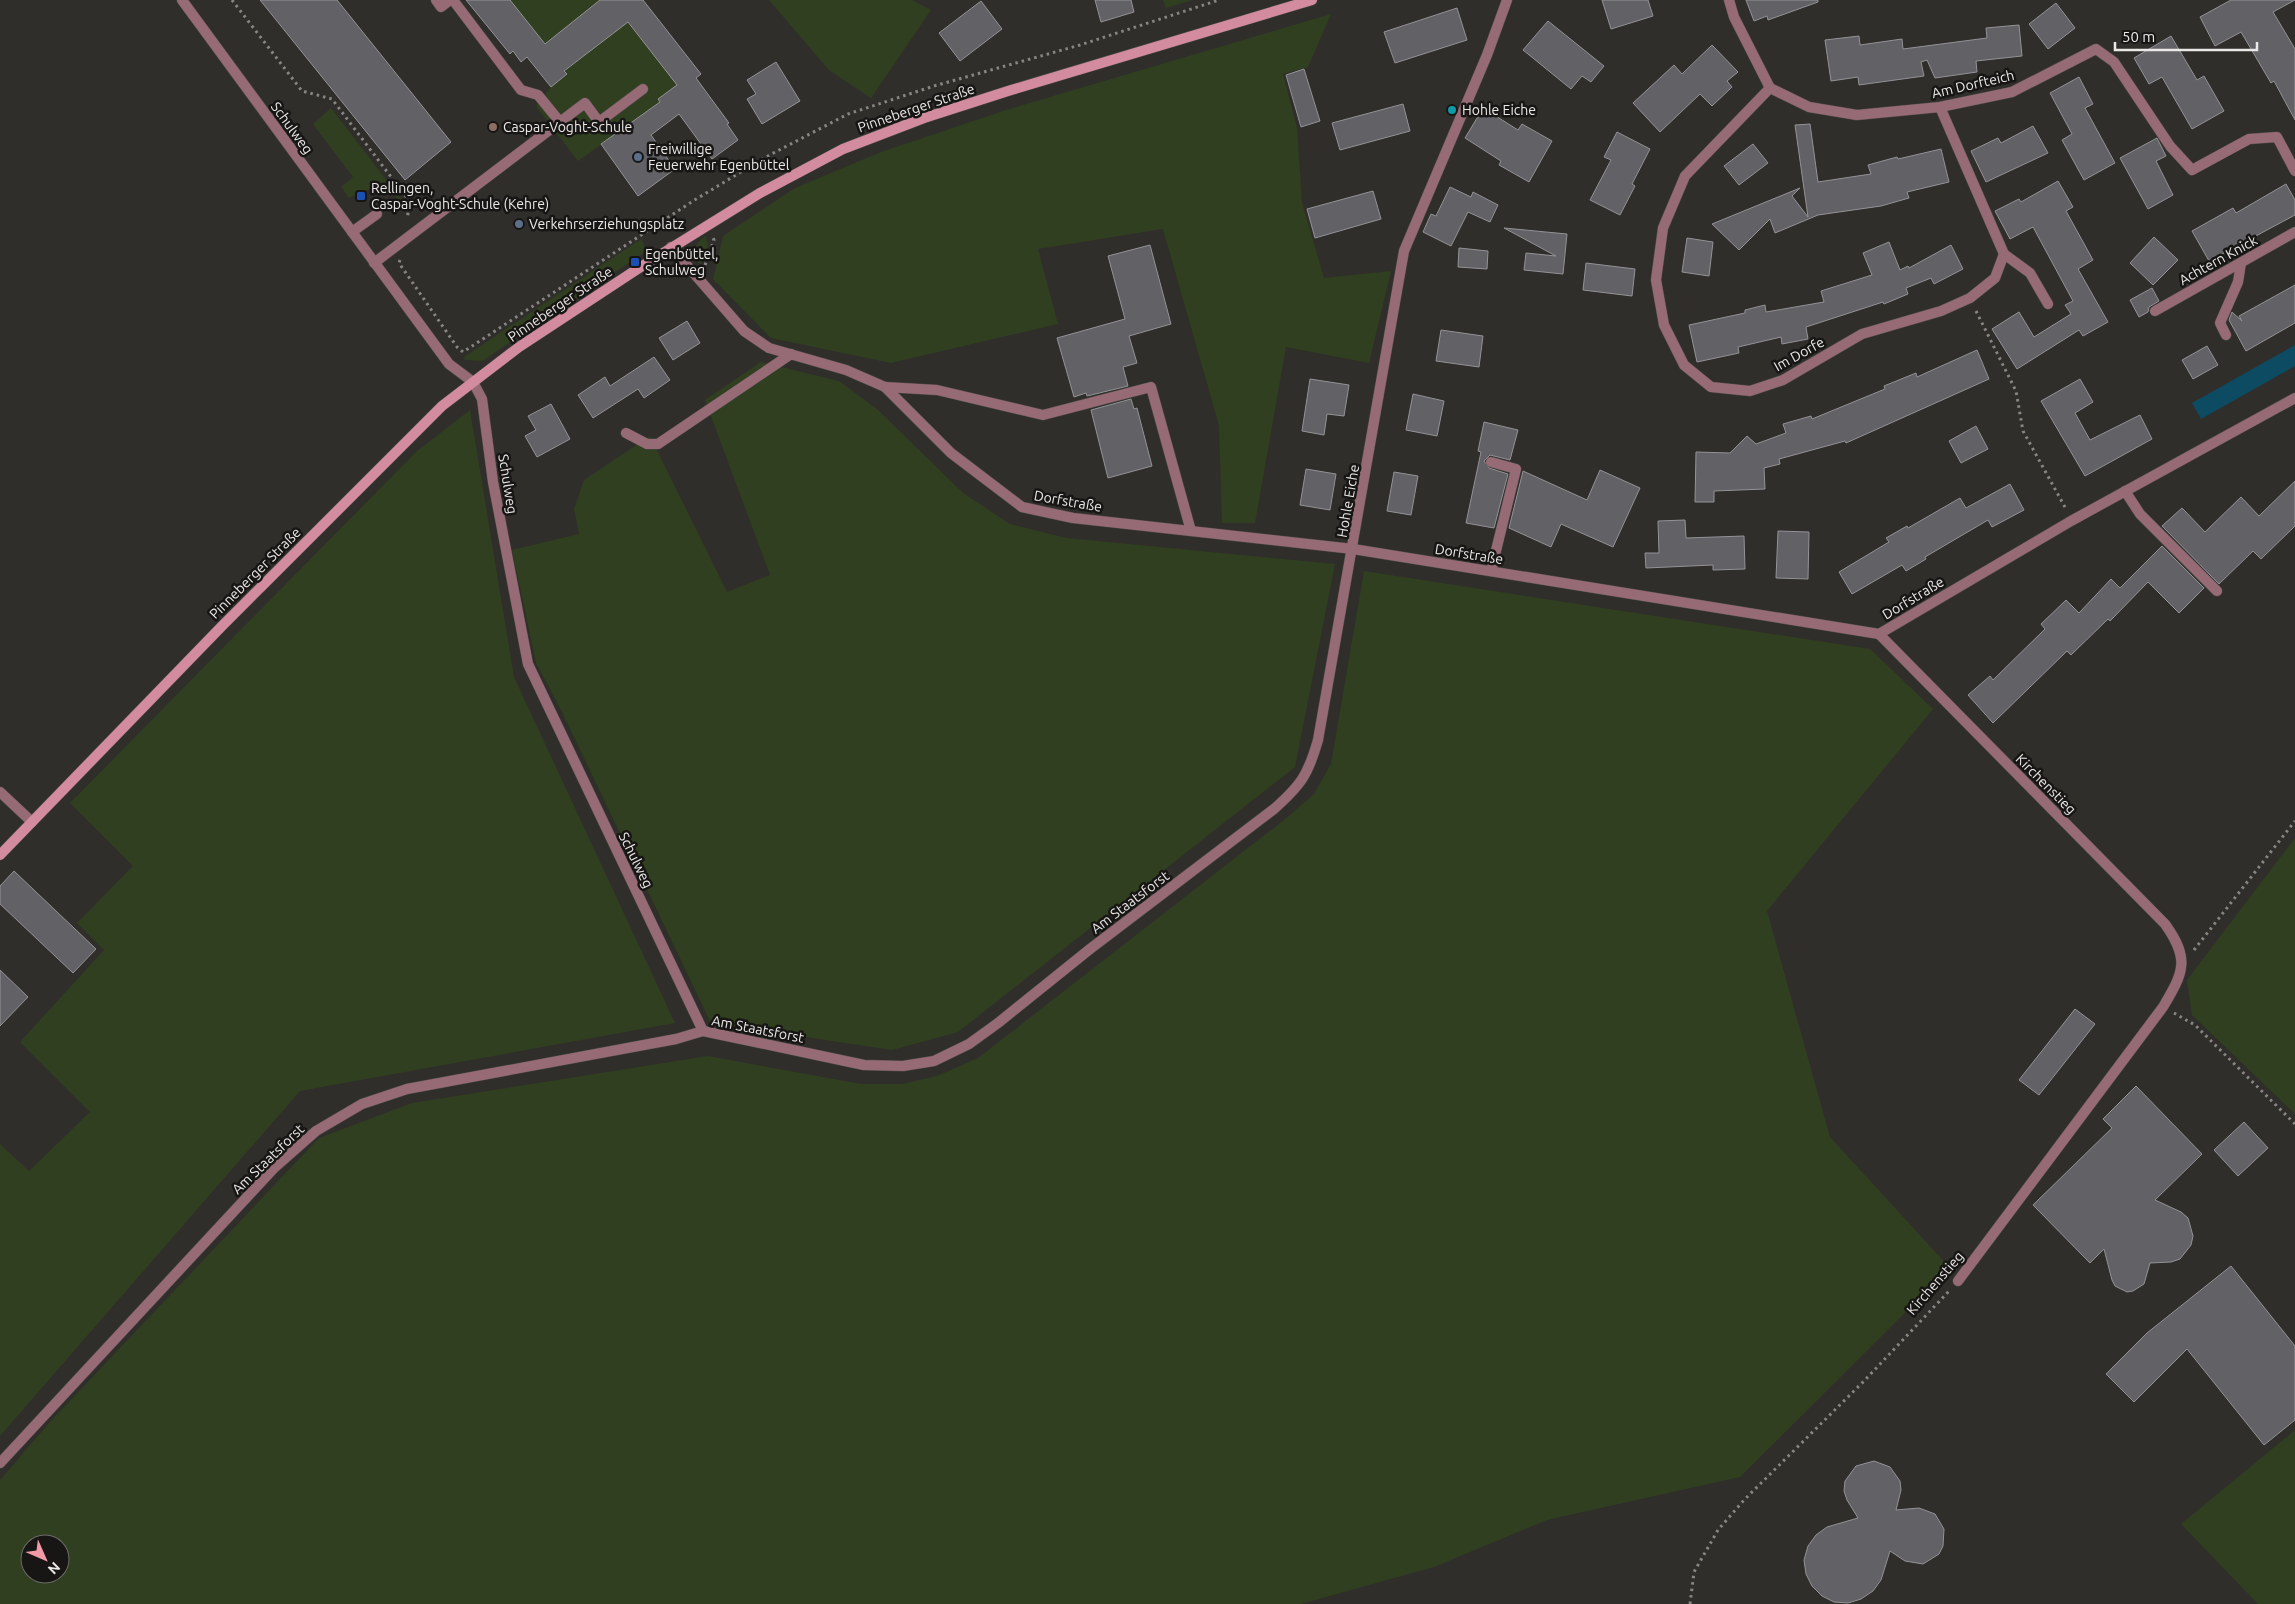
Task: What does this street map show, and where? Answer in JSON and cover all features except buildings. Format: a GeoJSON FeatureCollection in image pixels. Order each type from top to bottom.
{"type":"FeatureCollection","features":[{"type":"Feature","properties":{"kind":"main road","name":"Pinneberger Straße"},"geometry":{"type":"LineString","coordinates":[[0,855],[222,626],[424,422],[519,347],[671,247],[760,193],[843,149],[924,118],[1008,91],[1312,0]]}},
{"type":"Feature","properties":{"kind":"street","name":"Schulweg"},"geometry":{"type":"LineString","coordinates":[[182,0],[449,364],[473,382],[482,399],[492,482],[528,664],[703,1031]]}},
{"type":"Feature","properties":{"kind":"street"},"geometry":{"type":"LineString","coordinates":[[436,0],[441,7],[451,0],[521,90],[538,95],[560,122]]}},
{"type":"Feature","properties":{"kind":"street","name":"Hohle Eiche"},"geometry":{"type":"LineString","coordinates":[[1353,549],[1404,251],[1487,55],[1507,0]]}},
{"type":"Feature","properties":{"kind":"street"},"geometry":{"type":"LineString","coordinates":[[1729,0],[1734,17],[1770,88]]}},
{"type":"Feature","properties":{"kind":"street","name":"Am Dorfteich"},"geometry":{"type":"LineString","coordinates":[[1770,88],[1809,107],[1857,115],[1940,107],[2012,92],[2096,49],[2114,62],[2170,146],[2192,170],[2250,138],[2277,137],[2295,171]]}},
{"type":"Feature","properties":{"kind":"street","name":"Im Dorfe"},"geometry":{"type":"LineString","coordinates":[[1770,88],[1685,176],[1663,228],[1656,280],[1664,325],[1684,365],[1711,387],[1750,390],[1783,380],[1862,334],[1941,311],[1970,298],[1995,278],[2004,254]]}},
{"type":"Feature","properties":{"kind":"street"},"geometry":{"type":"LineString","coordinates":[[374,263],[585,103],[599,122],[643,89]]}},
{"type":"Feature","properties":{"kind":"street"},"geometry":{"type":"LineString","coordinates":[[1940,107],[2004,254],[2030,273],[2048,304]]}},
{"type":"Feature","properties":{"kind":"street"},"geometry":{"type":"LineString","coordinates":[[352,232],[377,214]]}},
{"type":"Feature","properties":{"kind":"street","name":"Achtern Knick"},"geometry":{"type":"LineString","coordinates":[[2155,311],[2295,232]]}},
{"type":"Feature","properties":{"kind":"street","name":"Dorfstraße"},"geometry":{"type":"LineString","coordinates":[[671,247],[744,331],[769,348],[846,370],[885,387],[951,453],[1022,506],[1072,518],[1353,549],[1879,634],[2071,520],[2295,398]]}},
{"type":"Feature","properties":{"kind":"street"},"geometry":{"type":"LineString","coordinates":[[2226,335],[2220,323],[2238,282],[2241,263]]}},
{"type":"Feature","properties":{"kind":"street"},"geometry":{"type":"LineString","coordinates":[[626,434],[647,444],[658,444],[791,354]]}},
{"type":"Feature","properties":{"kind":"street"},"geometry":{"type":"LineString","coordinates":[[885,387],[936,390],[1043,415],[1151,387],[1191,531]]}},
{"type":"Feature","properties":{"kind":"street"},"geometry":{"type":"LineString","coordinates":[[1491,462],[1516,469],[1491,571]]}},
{"type":"Feature","properties":{"kind":"street"},"geometry":{"type":"LineString","coordinates":[[2125,491],[2140,514],[2217,591]]}},
{"type":"Feature","properties":{"kind":"street","name":"Am Staatsforst"},"geometry":{"type":"LineString","coordinates":[[0,1463],[274,1168],[316,1131],[362,1104],[408,1089],[676,1039],[703,1031],[864,1064],[903,1066],[934,1061],[969,1044],[1274,809],[1295,790],[1311,766],[1318,740],[1353,549]]}},
{"type":"Feature","properties":{"kind":"street","name":"Kirchenstieg"},"geometry":{"type":"LineString","coordinates":[[1879,634],[2166,924],[2177,941],[2183,961],[2176,985],[2164,1007],[1958,1281]]}},
{"type":"Feature","properties":{"kind":"street"},"geometry":{"type":"LineString","coordinates":[[0,792],[32,822]]}},
{"type":"Feature","properties":{"kind":"path"},"geometry":{"type":"LineString","coordinates":[[232,0],[302,91],[332,99],[410,202],[399,263],[463,352]]}},
{"type":"Feature","properties":{"kind":"path"},"geometry":{"type":"LineString","coordinates":[[700,280],[714,240],[710,233]]}},
{"type":"Feature","properties":{"kind":"path"},"geometry":{"type":"LineString","coordinates":[[1970,298],[2016,391],[2023,431],[2071,520]]}},
{"type":"Feature","properties":{"kind":"path"},"geometry":{"type":"LineString","coordinates":[[2183,961],[2196,948],[2295,820]]}},
{"type":"Feature","properties":{"kind":"path"},"geometry":{"type":"LineString","coordinates":[[2164,1007],[2194,1024],[2295,1124]]}},
{"type":"Feature","properties":{"kind":"path","name":"Kirchenstieg"},"geometry":{"type":"LineString","coordinates":[[1690,1604],[1694,1572],[1718,1530],[1744,1500],[1864,1381],[1958,1281]]}},
{"type":"Feature","properties":{"kind":"green space"},"geometry":{"type":"Polygon","coordinates":[[[510,0],[601,0],[543,45],[544,43],[510,0]]]}},
{"type":"Feature","properties":{"kind":"green space"},"geometry":{"type":"Polygon","coordinates":[[[769,0],[912,0],[931,10],[871,98],[829,70],[769,0]]]}},
{"type":"Feature","properties":{"kind":"green space"},"geometry":{"type":"Polygon","coordinates":[[[1163,0],[1193,0],[1166,8],[1163,0]]]}},
{"type":"Feature","properties":{"kind":"green space"},"geometry":{"type":"Polygon","coordinates":[[[1331,14],[1308,67],[1283,74],[1297,128],[1302,203],[1324,278],[1391,271],[1369,363],[1286,347],[1255,523],[1222,523],[1219,425],[1163,229],[1038,249],[1058,324],[891,363],[771,338],[713,279],[723,236],[795,188],[881,152],[1006,110],[1331,14]]]}},
{"type":"Feature","properties":{"kind":"green space"},"geometry":{"type":"Polygon","coordinates":[[[628,22],[672,78],[681,83],[660,102],[578,161],[536,106],[551,87],[567,75],[564,71],[628,22]]]}},
{"type":"Feature","properties":{"kind":"green space"},"geometry":{"type":"Polygon","coordinates":[[[331,108],[407,207],[401,211],[398,201],[393,194],[387,189],[381,188],[365,191],[349,198],[341,187],[353,177],[313,124],[331,108]]]}},
{"type":"Feature","properties":{"kind":"green space"},"geometry":{"type":"Polygon","coordinates":[[[706,236],[708,247],[701,265],[695,257],[695,249],[696,245],[706,236]]]}},
{"type":"Feature","properties":{"kind":"green space"},"geometry":{"type":"Polygon","coordinates":[[[641,239],[646,249],[642,254],[482,361],[465,360],[464,357],[641,239]]]}},
{"type":"Feature","properties":{"kind":"green space"},"geometry":{"type":"Polygon","coordinates":[[[761,362],[839,381],[877,409],[963,493],[1010,524],[1067,538],[1335,564],[1295,767],[958,1032],[892,1050],[711,1023],[561,710],[536,663],[512,550],[579,534],[574,509],[584,480],[650,436],[727,592],[770,575],[705,400],[761,362]]]}},
{"type":"Feature","properties":{"kind":"green space"},"geometry":{"type":"Polygon","coordinates":[[[470,410],[514,677],[675,1023],[300,1091],[0,1436],[0,1144],[29,1171],[90,1112],[20,1042],[104,950],[77,923],[133,866],[70,803],[417,451],[470,410]]]}},
{"type":"Feature","properties":{"kind":"green space"},"geometry":{"type":"Polygon","coordinates":[[[1364,571],[1870,649],[1933,709],[1767,911],[1830,1137],[1950,1268],[1740,1477],[1547,1520],[1434,1567],[1301,1604],[0,1604],[0,1480],[49,1423],[319,1138],[412,1103],[708,1056],[861,1084],[902,1084],[937,1076],[978,1058],[1284,820],[1314,794],[1331,764],[1364,571]]]}},
{"type":"Feature","properties":{"kind":"green space"},"geometry":{"type":"Polygon","coordinates":[[[2295,838],[2294,1113],[2192,1015],[2187,980],[2295,838]]]}},
{"type":"Feature","properties":{"kind":"green space"},"geometry":{"type":"Polygon","coordinates":[[[2295,1430],[2295,1604],[2258,1604],[2181,1524],[2295,1430]]]}},
{"type":"Feature","properties":{"kind":"water"},"geometry":{"type":"Polygon","coordinates":[[[2295,345],[2295,366],[2201,419],[2192,403],[2295,345]]]}},
{"type":"Feature","properties":{"kind":"place","name":"Hohle Eiche"},"geometry":{"type":"Point","coordinates":[1452,110]}},
{"type":"Feature","properties":{"kind":"place","name":"Caspar-Voght-Schule"},"geometry":{"type":"Point","coordinates":[493,127]}},
{"type":"Feature","properties":{"kind":"place","name":"Freiwillige Feuerwehr Egenbüttel"},"geometry":{"type":"Point","coordinates":[638,157]}},
{"type":"Feature","properties":{"kind":"place","name":"Rellingen, Caspar-Voght-Schule (Kehre)"},"geometry":{"type":"Point","coordinates":[361,196]}},
{"type":"Feature","properties":{"kind":"place","name":"Verkehrserziehungsplatz"},"geometry":{"type":"Point","coordinates":[519,224]}},
{"type":"Feature","properties":{"kind":"place","name":"Egenbüttel, Schulweg"},"geometry":{"type":"Point","coordinates":[635,262]}}]}
